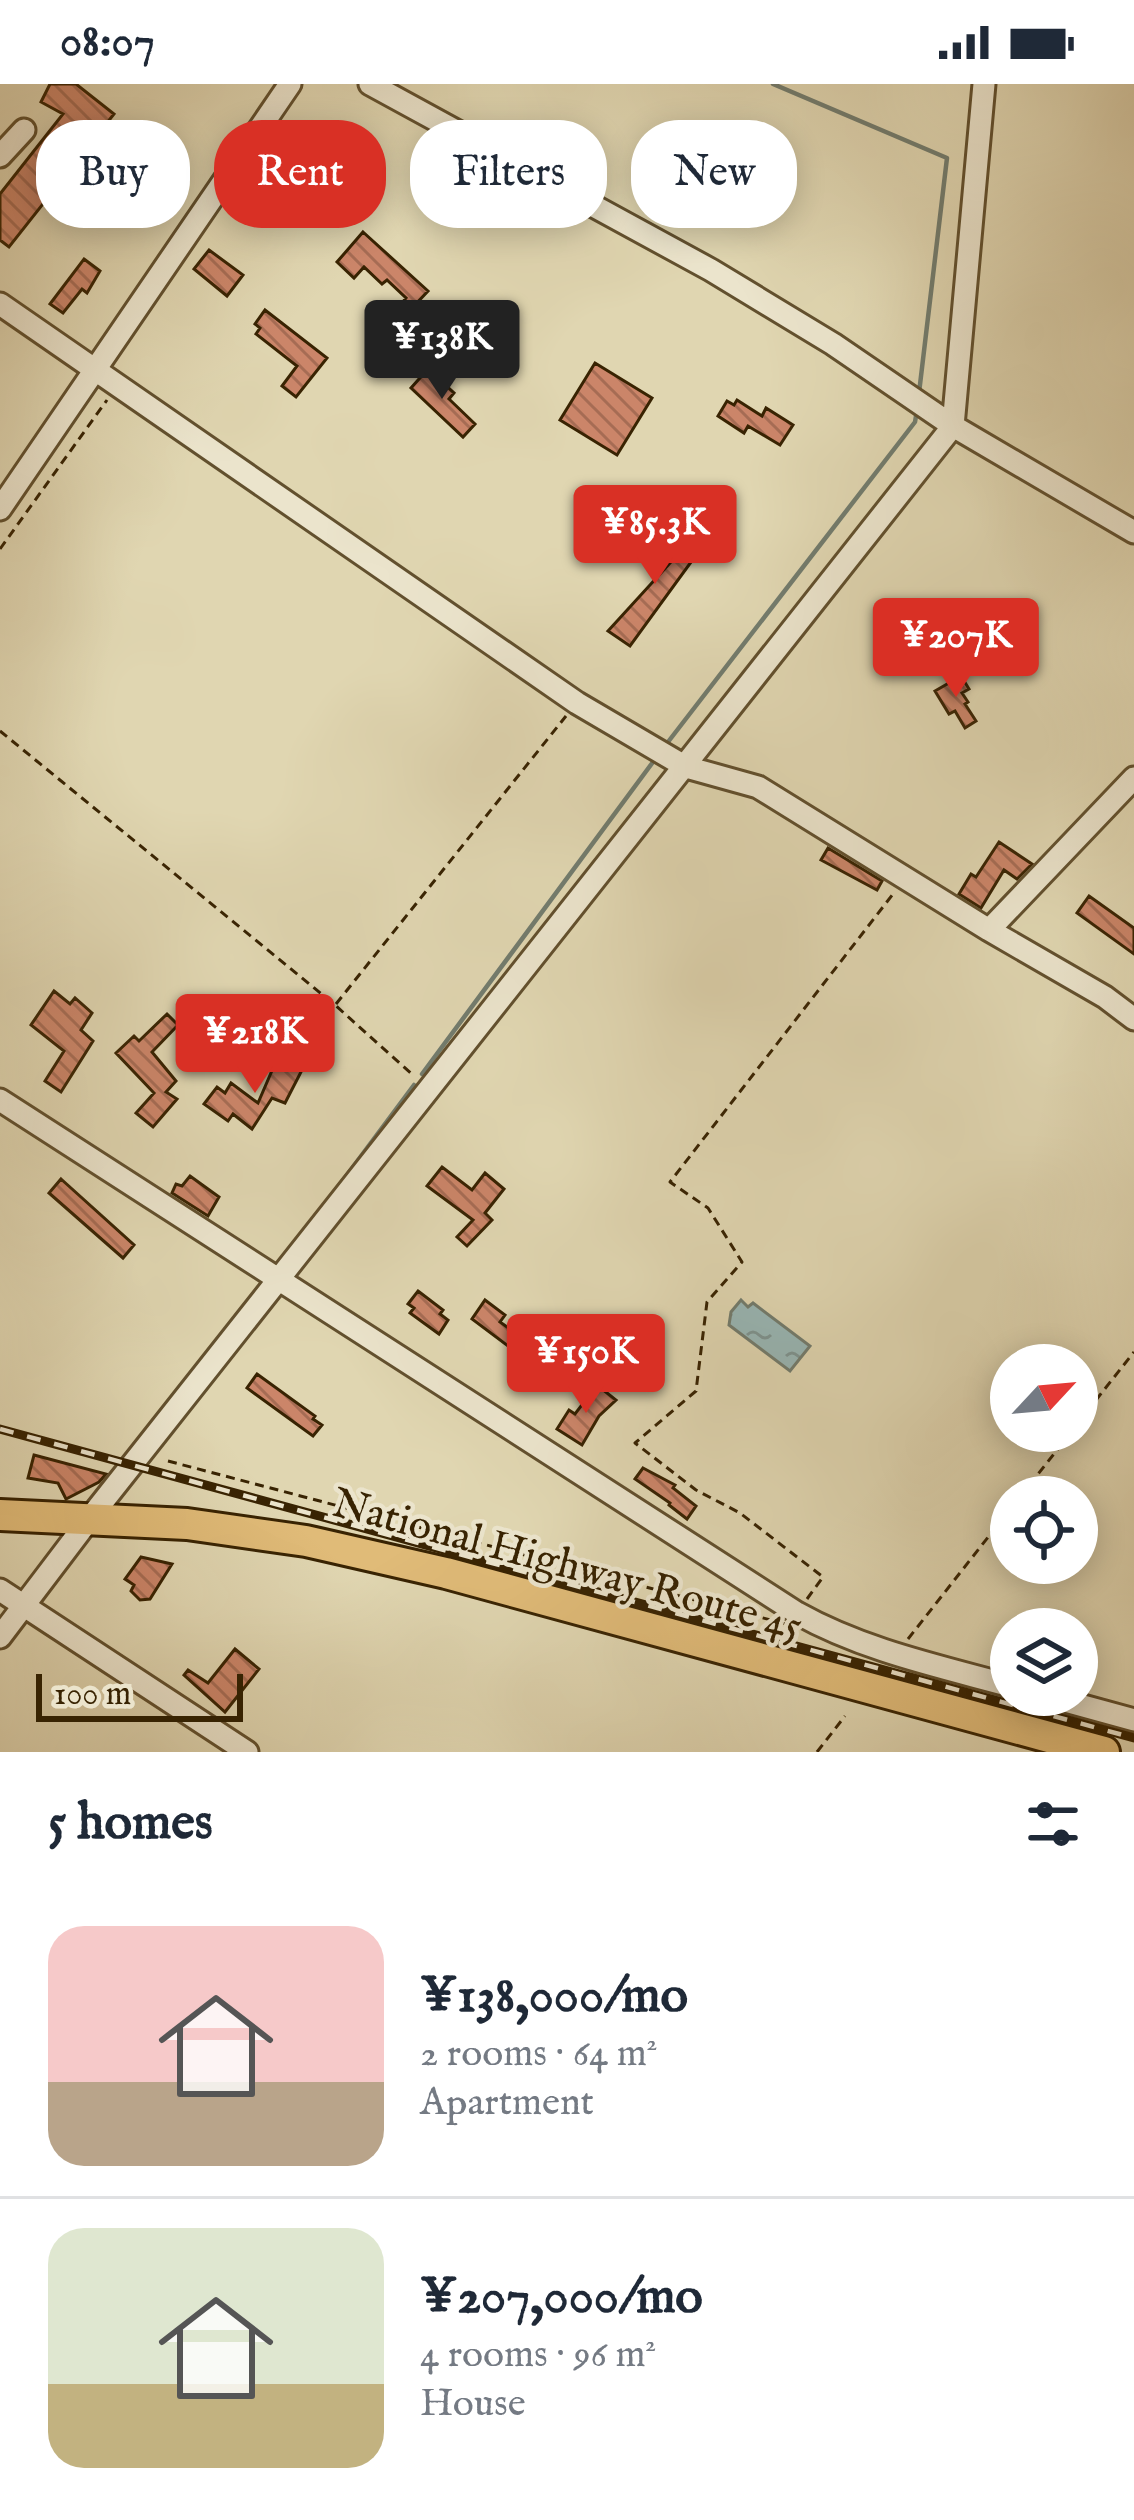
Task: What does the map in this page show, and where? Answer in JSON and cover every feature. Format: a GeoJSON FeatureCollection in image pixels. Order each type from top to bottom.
{"type":"FeatureCollection","features":[{"type":"Feature","properties":{"kind":"highway","name":"National Highway Route 45"},"geometry":{"type":"LineString","coordinates":[[0,1515],[188,1524],[305,1540],[446,1573],[1104,1752]]}},
{"type":"Feature","properties":{"kind":"street"},"geometry":{"type":"LineString","coordinates":[[0,508],[290,84]]}},
{"type":"Feature","properties":{"kind":"street"},"geometry":{"type":"LineString","coordinates":[[370,84],[711,270],[832,344],[952,426],[1134,532]]}},
{"type":"Feature","properties":{"kind":"street"},"geometry":{"type":"LineString","coordinates":[[0,1637],[952,426],[984,84]]}},
{"type":"Feature","properties":{"kind":"street"},"geometry":{"type":"LineString","coordinates":[[0,156],[24,130]]}},
{"type":"Feature","properties":{"kind":"street"},"geometry":{"type":"LineString","coordinates":[[0,304],[577,703],[686,766],[758,787],[1134,1019]]}},
{"type":"Feature","properties":{"kind":"street"},"geometry":{"type":"LineString","coordinates":[[988,930],[1134,778]]}},
{"type":"Feature","properties":{"kind":"street"},"geometry":{"type":"LineString","coordinates":[[0,1100],[796,1612],[831,1632],[990,1680]]}},
{"type":"Feature","properties":{"kind":"street"},"geometry":{"type":"LineString","coordinates":[[0,1590],[247,1752]]}},
{"type":"Feature","properties":{"kind":"street"},"geometry":{"type":"LineString","coordinates":[[1098,1710],[1134,1720]]}},
{"type":"Feature","properties":{"kind":"path"},"geometry":{"type":"LineString","coordinates":[[0,549],[118,384]]}},
{"type":"Feature","properties":{"kind":"path"},"geometry":{"type":"LineString","coordinates":[[335,1005],[577,703]]}},
{"type":"Feature","properties":{"kind":"path"},"geometry":{"type":"LineString","coordinates":[[0,731],[335,1005],[429,1089]]}},
{"type":"Feature","properties":{"kind":"path"},"geometry":{"type":"LineString","coordinates":[[168,1461],[783,1626],[823,1577],[634,1443],[696,1391],[707,1302],[742,1262],[708,1208],[670,1182],[907,877]]}},
{"type":"Feature","properties":{"kind":"path"},"geometry":{"type":"LineString","coordinates":[[1098,1397],[1134,1352]]}},
{"type":"Feature","properties":{"kind":"path"},"geometry":{"type":"LineString","coordinates":[[1037,1476],[1055,1452]]}},
{"type":"Feature","properties":{"kind":"path"},"geometry":{"type":"LineString","coordinates":[[896,1654],[990,1535]]}},
{"type":"Feature","properties":{"kind":"path"},"geometry":{"type":"LineString","coordinates":[[817,1752],[845,1716]]}},
{"type":"Feature","properties":{"kind":"water"},"geometry":{"type":"Polygon","coordinates":[[[741,1300],[748,1307],[753,1303],[810,1346],[790,1371],[729,1325],[731,1312],[741,1300]]]}},
{"type":"Feature","properties":{"kind":"building"},"geometry":{"type":"Polygon","coordinates":[[[50,84],[76,84],[114,114],[109,120],[58,120],[63,114],[41,102],[50,84]]]}},
{"type":"Feature","properties":{"kind":"building"},"geometry":{"type":"Polygon","coordinates":[[[36,148],[36,213],[9,247],[0,240],[0,194],[36,148]]]}},
{"type":"Feature","properties":{"kind":"building"},"geometry":{"type":"Polygon","coordinates":[[[363,232],[428,291],[413,307],[417,311],[410,319],[398,308],[406,298],[387,280],[382,284],[364,267],[354,278],[337,262],[363,232]]]}},
{"type":"Feature","properties":{"kind":"building"},"geometry":{"type":"Polygon","coordinates":[[[209,250],[243,275],[227,296],[194,269],[209,250]]]}},
{"type":"Feature","properties":{"kind":"building"},"geometry":{"type":"Polygon","coordinates":[[[84,259],[100,271],[87,293],[82,289],[63,313],[50,304],[84,259]]]}},
{"type":"Feature","properties":{"kind":"building"},"geometry":{"type":"Polygon","coordinates":[[[265,310],[327,358],[296,397],[282,386],[297,366],[256,334],[260,328],[255,324],[265,310]]]}},
{"type":"Feature","properties":{"kind":"building"},"geometry":{"type":"Polygon","coordinates":[[[595,363],[652,398],[617,455],[560,420],[595,363]]]}},
{"type":"Feature","properties":{"kind":"building"},"geometry":{"type":"Polygon","coordinates":[[[428,369],[454,393],[449,399],[475,424],[463,437],[411,388],[428,369]]]}},
{"type":"Feature","properties":{"kind":"building"},"geometry":{"type":"Polygon","coordinates":[[[737,400],[762,416],[766,408],[793,425],[780,445],[748,426],[744,433],[718,416],[727,401],[734,405],[737,400]]]}},
{"type":"Feature","properties":{"kind":"building"},"geometry":{"type":"Polygon","coordinates":[[[658,533],[677,543],[682,534],[696,542],[689,554],[694,558],[630,646],[608,631],[671,562],[649,550],[658,533]]]}},
{"type":"Feature","properties":{"kind":"building"},"geometry":{"type":"Polygon","coordinates":[[[961,676],[969,689],[962,693],[965,704],[976,721],[965,728],[955,711],[949,714],[935,691],[961,676]]]}},
{"type":"Feature","properties":{"kind":"building"},"geometry":{"type":"Polygon","coordinates":[[[999,842],[1032,864],[1017,879],[1004,870],[981,908],[959,894],[999,842]]]}},
{"type":"Feature","properties":{"kind":"building"},"geometry":{"type":"Polygon","coordinates":[[[828,848],[882,881],[877,890],[821,860],[828,848]]]}},
{"type":"Feature","properties":{"kind":"building"},"geometry":{"type":"Polygon","coordinates":[[[1089,896],[1134,928],[1134,954],[1077,913],[1089,896]]]}},
{"type":"Feature","properties":{"kind":"building"},"geometry":{"type":"Polygon","coordinates":[[[54,991],[70,1004],[75,998],[92,1013],[81,1030],[93,1041],[61,1092],[45,1081],[64,1051],[31,1025],[54,991]]]}},
{"type":"Feature","properties":{"kind":"building"},"geometry":{"type":"Polygon","coordinates":[[[167,1014],[178,1025],[152,1052],[176,1081],[166,1092],[177,1099],[153,1127],[136,1113],[154,1093],[116,1053],[134,1036],[139,1041],[167,1014]]]}},
{"type":"Feature","properties":{"kind":"building"},"geometry":{"type":"Polygon","coordinates":[[[277,1059],[302,1070],[285,1103],[272,1098],[252,1129],[233,1114],[228,1121],[204,1104],[217,1087],[225,1093],[231,1083],[258,1103],[277,1059]]]}},
{"type":"Feature","properties":{"kind":"building"},"geometry":{"type":"Polygon","coordinates":[[[442,1167],[472,1190],[485,1173],[504,1189],[485,1213],[492,1220],[467,1246],[457,1237],[473,1220],[427,1186],[442,1167]]]}},
{"type":"Feature","properties":{"kind":"building"},"geometry":{"type":"Polygon","coordinates":[[[190,1176],[219,1197],[208,1216],[172,1193],[176,1184],[182,1186],[190,1176]]]}},
{"type":"Feature","properties":{"kind":"building"},"geometry":{"type":"Polygon","coordinates":[[[61,1179],[134,1245],[123,1258],[49,1193],[61,1179]]]}},
{"type":"Feature","properties":{"kind":"building"},"geometry":{"type":"Polygon","coordinates":[[[418,1291],[443,1310],[440,1314],[448,1320],[439,1334],[410,1313],[414,1308],[408,1304],[418,1291]]]}},
{"type":"Feature","properties":{"kind":"building"},"geometry":{"type":"Polygon","coordinates":[[[485,1300],[505,1315],[500,1322],[517,1334],[508,1346],[472,1319],[485,1300]]]}},
{"type":"Feature","properties":{"kind":"building"},"geometry":{"type":"Polygon","coordinates":[[[257,1374],[315,1416],[322,1425],[313,1436],[247,1388],[257,1374]]]}},
{"type":"Feature","properties":{"kind":"building"},"geometry":{"type":"Polygon","coordinates":[[[597,1385],[616,1400],[599,1416],[582,1445],[557,1429],[569,1410],[575,1414],[597,1385]]]}},
{"type":"Feature","properties":{"kind":"building"},"geometry":{"type":"Polygon","coordinates":[[[34,1455],[106,1474],[66,1499],[58,1483],[28,1478],[34,1455]]]}},
{"type":"Feature","properties":{"kind":"building"},"geometry":{"type":"Polygon","coordinates":[[[643,1468],[675,1485],[696,1506],[687,1519],[635,1479],[643,1468]]]}},
{"type":"Feature","properties":{"kind":"building"},"geometry":{"type":"Polygon","coordinates":[[[141,1557],[172,1564],[150,1599],[140,1600],[131,1591],[134,1585],[125,1579],[141,1557]]]}},
{"type":"Feature","properties":{"kind":"building"},"geometry":{"type":"Polygon","coordinates":[[[235,1649],[259,1669],[225,1712],[184,1675],[188,1670],[208,1683],[235,1649]]]}},
{"type":"Feature","properties":{"kind":"waterway"},"geometry":{"type":"LineString","coordinates":[[773,84],[947,158],[919,393]]}},
{"type":"Feature","properties":{"kind":"waterway"},"geometry":{"type":"LineString","coordinates":[[668,742],[915,422],[917,410]]}},
{"type":"Feature","properties":{"kind":"waterway"},"geometry":{"type":"LineString","coordinates":[[422,1074],[653,762]]}},
{"type":"Feature","properties":{"kind":"waterway"},"geometry":{"type":"LineString","coordinates":[[338,1187],[414,1085]]}},
{"type":"Feature","properties":{"kind":"railway"},"geometry":{"type":"LineString","coordinates":[[0,1429],[1134,1738]]}}]}
